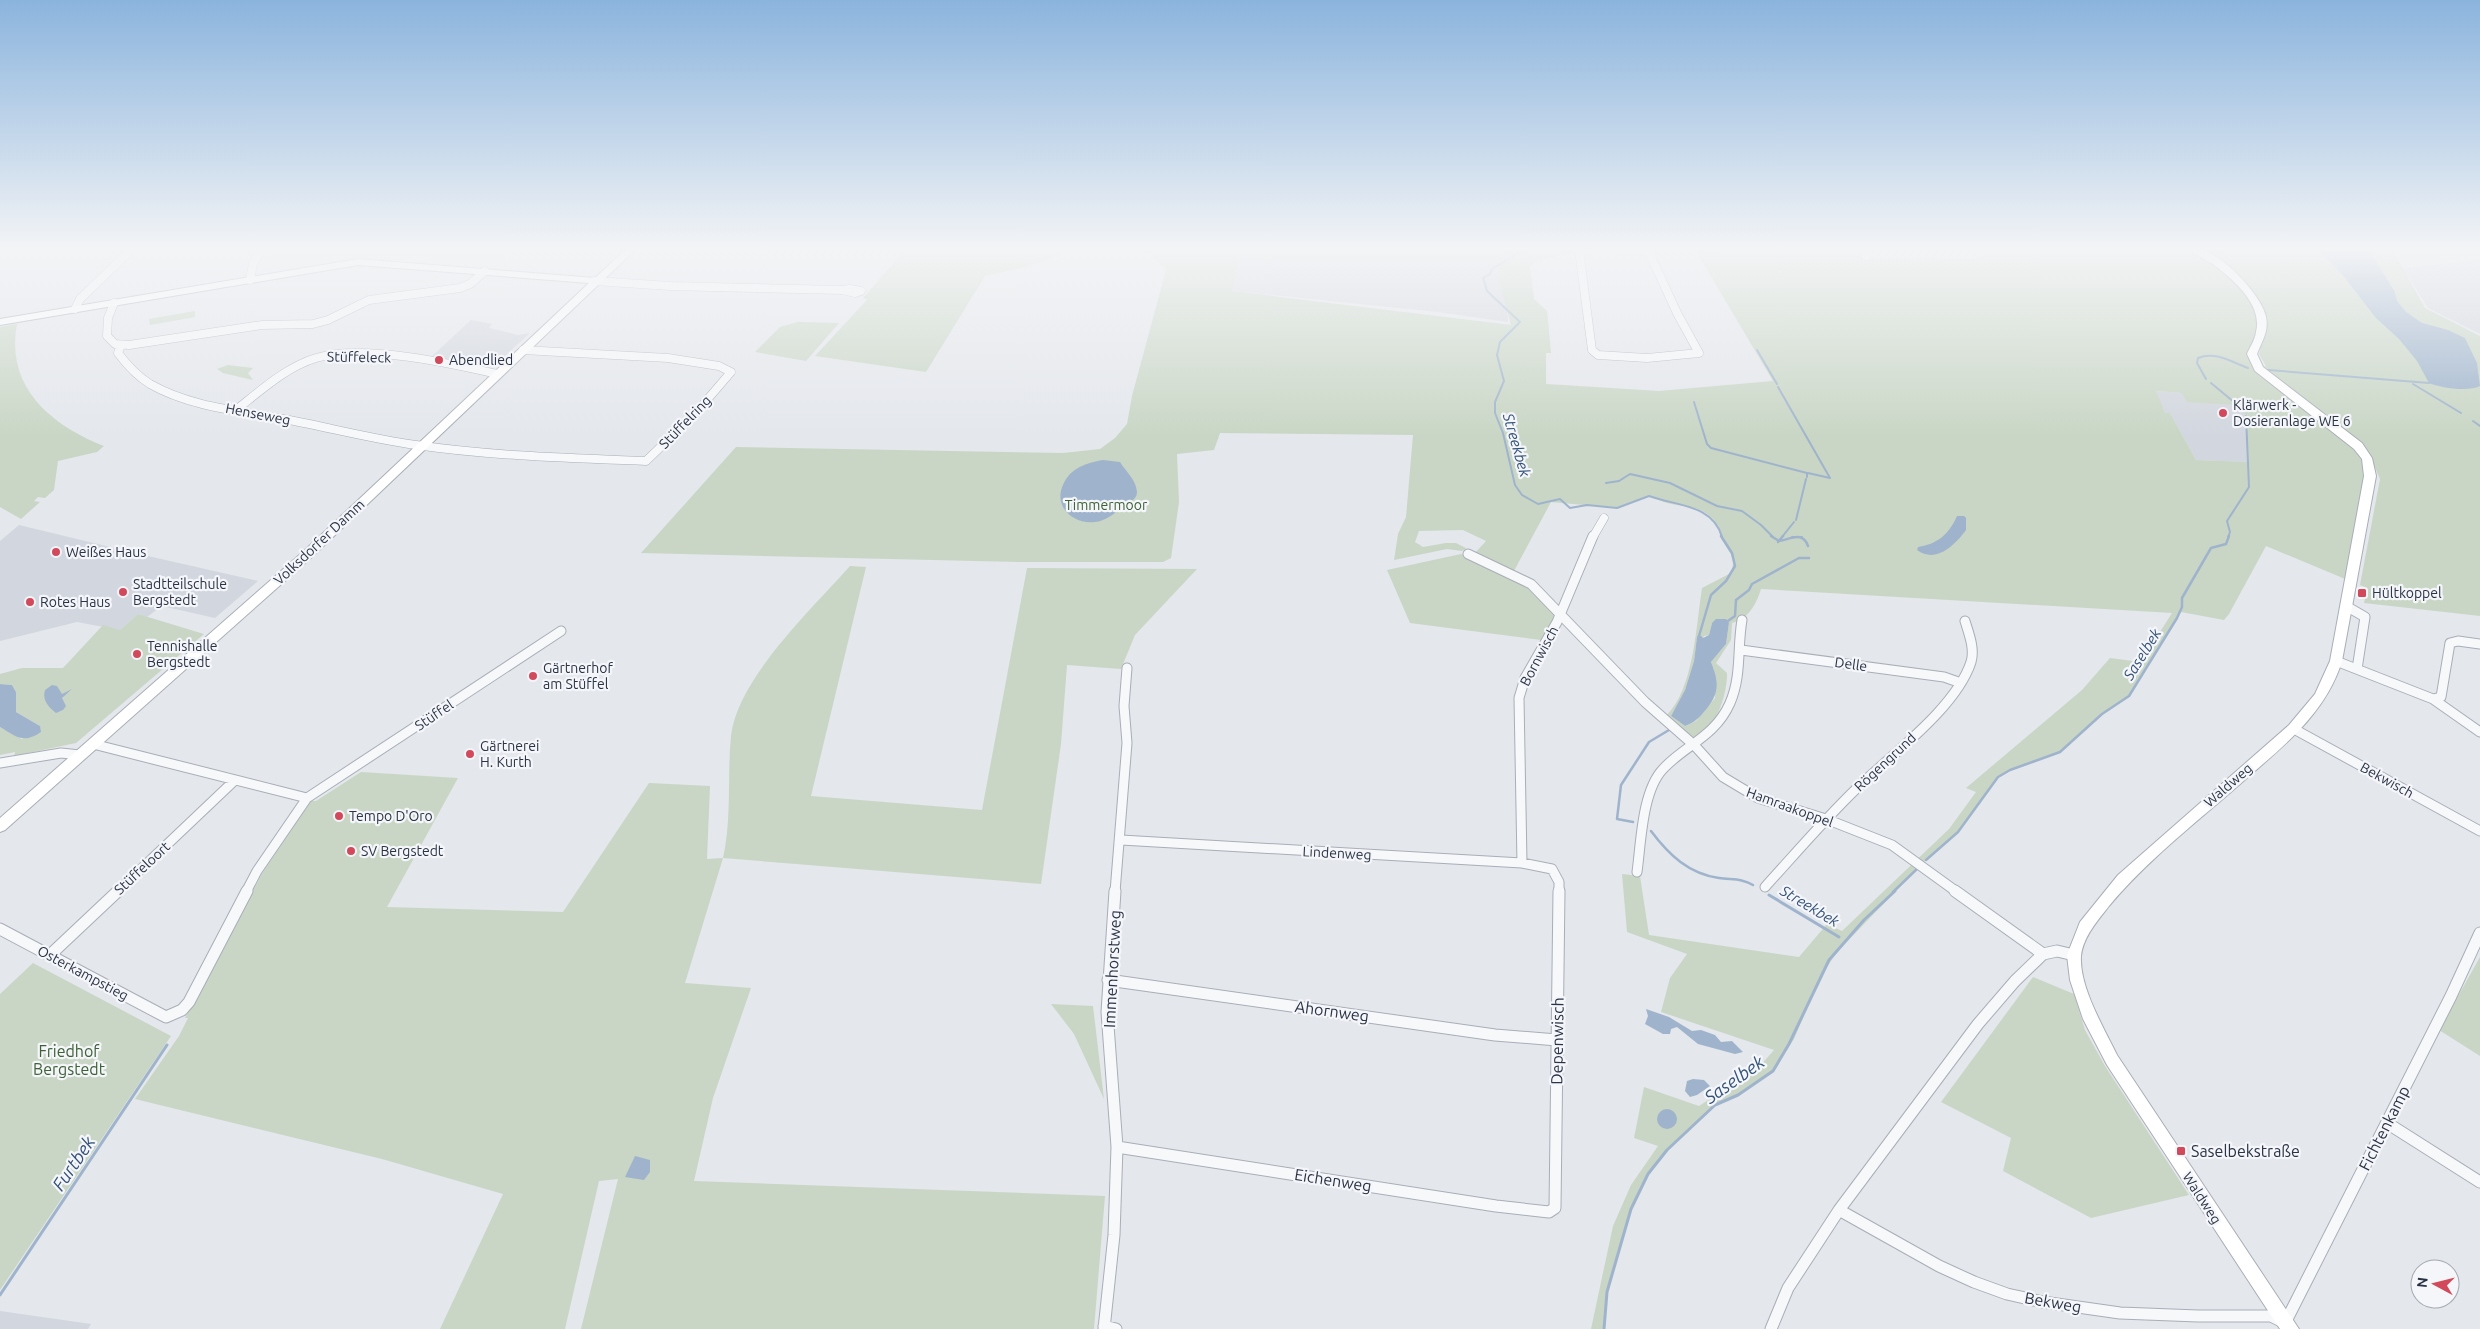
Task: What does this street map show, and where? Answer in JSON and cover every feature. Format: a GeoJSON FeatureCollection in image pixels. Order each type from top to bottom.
{"type":"FeatureCollection","features":[{"type":"Feature","properties":{"kind":"main road"},"geometry":{"type":"LineString","coordinates":[[0,322],[58,312]]}},
{"type":"Feature","properties":{"kind":"main road","name":"Volksdorfer Damm"},"geometry":{"type":"LineString","coordinates":[[0,826],[309,552],[563,312]]}},
{"type":"Feature","properties":{"kind":"main road","name":"Waldweg"},"geometry":{"type":"LineString","coordinates":[[2259,312],[2262,331],[2252,354],[2259,369],[2274,383],[2344,433],[2367,458],[2370,476],[2336,662],[2327,687],[2315,706],[2294,729],[2123,879],[2087,922],[2074,955],[2077,980],[2088,1012],[2112,1060],[2288,1326]]}},
{"type":"Feature","properties":{"kind":"street"},"geometry":{"type":"LineString","coordinates":[[110,312],[108,318],[107,336],[111,342],[121,345],[262,325],[318,324],[343,312]]}},
{"type":"Feature","properties":{"kind":"street"},"geometry":{"type":"LineString","coordinates":[[1587,312],[1592,350],[1598,355],[1647,358],[1699,353],[1677,312]]}},
{"type":"Feature","properties":{"kind":"street","name":"Henseweg"},"geometry":{"type":"LineString","coordinates":[[121,345],[117,349],[122,360],[134,373],[151,384],[184,398],[422,446]]}},
{"type":"Feature","properties":{"kind":"street","name":"Stüffelring"},"geometry":{"type":"LineString","coordinates":[[422,446],[534,456],[646,461],[694,415],[731,372],[721,365],[691,361],[523,350]]}},
{"type":"Feature","properties":{"kind":"street","name":"Stüffeleck"},"geometry":{"type":"LineString","coordinates":[[236,410],[301,364],[327,355],[409,359],[497,374]]}},
{"type":"Feature","properties":{"kind":"street","name":"Bornwisch"},"geometry":{"type":"LineString","coordinates":[[1522,863],[1518,698],[1525,678],[1560,614],[1604,518]]}},
{"type":"Feature","properties":{"kind":"street","name":"Hamraakoppel"},"geometry":{"type":"LineString","coordinates":[[1468,554],[1503,569],[1531,584],[1645,702],[1695,746],[1723,777],[1758,798],[1826,819],[1892,845],[2043,954]]}},
{"type":"Feature","properties":{"kind":"street"},"geometry":{"type":"LineString","coordinates":[[2346,606],[2365,616],[2356,669]]}},
{"type":"Feature","properties":{"kind":"street"},"geometry":{"type":"LineString","coordinates":[[1637,872],[1654,782],[1663,768],[1695,746],[1722,718],[1737,685],[1742,620]]}},
{"type":"Feature","properties":{"kind":"street","name":"Rögengrund"},"geometry":{"type":"LineString","coordinates":[[1765,887],[1826,819],[1925,725],[1961,682],[1971,662],[1971,641],[1964,622]]}},
{"type":"Feature","properties":{"kind":"street","name":"Stüffel"},"geometry":{"type":"LineString","coordinates":[[166,1017],[182,1010],[190,1002],[257,871],[307,798],[561,631]]}},
{"type":"Feature","properties":{"kind":"street"},"geometry":{"type":"LineString","coordinates":[[2336,662],[2426,698],[2433,699],[2441,697],[2450,643],[2458,641],[2480,644]]}},
{"type":"Feature","properties":{"kind":"street","name":"Delle"},"geometry":{"type":"LineString","coordinates":[[1741,650],[1944,677],[1961,682]]}},
{"type":"Feature","properties":{"kind":"street","name":"Immenhorstweg"},"geometry":{"type":"LineString","coordinates":[[1108,1328],[1117,1147],[1107,1012],[1127,743],[1124,706],[1127,668]]}},
{"type":"Feature","properties":{"kind":"street"},"geometry":{"type":"LineString","coordinates":[[2433,699],[2480,732]]}},
{"type":"Feature","properties":{"kind":"street","name":"Bekwisch"},"geometry":{"type":"LineString","coordinates":[[2294,729],[2480,831]]}},
{"type":"Feature","properties":{"kind":"street"},"geometry":{"type":"LineString","coordinates":[[93,744],[307,798]]}},
{"type":"Feature","properties":{"kind":"street"},"geometry":{"type":"LineString","coordinates":[[0,763],[61,753],[80,755]]}},
{"type":"Feature","properties":{"kind":"street","name":"Stüffeloort"},"geometry":{"type":"LineString","coordinates":[[50,955],[235,780]]}},
{"type":"Feature","properties":{"kind":"street","name":"Lindenweg"},"geometry":{"type":"LineString","coordinates":[[1121,840],[1522,863],[1552,869]]}},
{"type":"Feature","properties":{"kind":"street","name":"Depenwisch"},"geometry":{"type":"LineString","coordinates":[[1549,1212],[1555,1208],[1559,882],[1552,869]]}},
{"type":"Feature","properties":{"kind":"street","name":"Osterkampstieg"},"geometry":{"type":"LineString","coordinates":[[0,929],[166,1017]]}},
{"type":"Feature","properties":{"kind":"street","name":"Fichtenkamp"},"geometry":{"type":"LineString","coordinates":[[2288,1326],[2387,1122],[2451,996],[2480,933]]}},
{"type":"Feature","properties":{"kind":"street"},"geometry":{"type":"LineString","coordinates":[[1771,1329],[1788,1288],[1839,1210],[1978,1024],[2015,981],[2043,954],[2058,951],[2074,955]]}},
{"type":"Feature","properties":{"kind":"street","name":"Ahornweg"},"geometry":{"type":"LineString","coordinates":[[1108,980],[1495,1034],[1557,1040]]}},
{"type":"Feature","properties":{"kind":"street"},"geometry":{"type":"LineString","coordinates":[[2387,1122],[2480,1182]]}},
{"type":"Feature","properties":{"kind":"street","name":"Eichenweg"},"geometry":{"type":"LineString","coordinates":[[1117,1147],[1549,1212]]}},
{"type":"Feature","properties":{"kind":"street","name":"Bekweg"},"geometry":{"type":"LineString","coordinates":[[1839,1210],[1936,1264],[1975,1282],[2035,1301],[2170,1316],[2271,1316],[2288,1326]]}},
{"type":"Feature","properties":{"kind":"shaded area"},"geometry":{"type":"Polygon","coordinates":[[[1438,312],[1507,312],[1508,322],[1438,312]]]}},
{"type":"Feature","properties":{"kind":"shaded area"},"geometry":{"type":"Polygon","coordinates":[[[2436,312],[2480,312],[2480,334],[2436,312]]]}},
{"type":"Feature","properties":{"kind":"shaded area"},"geometry":{"type":"Polygon","coordinates":[[[471,320],[492,324],[489,328],[518,335],[530,333],[494,366],[486,367],[430,358],[471,320]]]}},
{"type":"Feature","properties":{"kind":"shaded area"},"geometry":{"type":"Polygon","coordinates":[[[2155,391],[2183,393],[2238,404],[2246,416],[2248,462],[2196,460],[2170,413],[2165,413],[2155,391]]]}},
{"type":"Feature","properties":{"kind":"shaded area","name":"Stadtteilschule Bergstedt"},"geometry":{"type":"Polygon","coordinates":[[[19,525],[258,581],[215,618],[153,604],[159,608],[147,617],[138,614],[120,630],[77,622],[0,641],[0,541],[19,525]]]}},
{"type":"Feature","properties":{"kind":"shaded area"},"geometry":{"type":"Polygon","coordinates":[[[0,1311],[91,1324],[88,1329],[0,1329],[0,1311]]]}},
{"type":"Feature","properties":{"kind":"green space"},"geometry":{"type":"Polygon","coordinates":[[[195,312],[195,317],[150,325],[149,319],[195,312]]]}},
{"type":"Feature","properties":{"kind":"green space"},"geometry":{"type":"Polygon","coordinates":[[[856,312],[963,312],[926,372],[815,356],[856,312]]]}},
{"type":"Feature","properties":{"kind":"green space","name":"Timmermoor"},"geometry":{"type":"Polygon","coordinates":[[[1155,312],[1404,312],[1511,325],[1507,312],[1547,312],[1551,353],[1546,353],[1546,384],[1659,391],[1773,381],[1732,312],[2259,312],[2254,360],[2367,458],[2350,581],[2266,546],[2224,620],[2181,612],[2129,696],[2102,714],[2060,752],[2010,770],[1998,777],[1958,832],[1926,860],[1837,952],[1821,976],[1794,1039],[1773,1070],[1738,1095],[1715,1105],[1667,1150],[1641,1185],[1631,1209],[1607,1292],[1605,1329],[1591,1329],[1613,1226],[1631,1185],[1658,1146],[1634,1138],[1644,1087],[1699,1106],[1760,1066],[1774,1050],[1661,1012],[1670,978],[1687,954],[1627,932],[1622,874],[1640,876],[1649,935],[1799,957],[1827,924],[1842,931],[1949,829],[1976,792],[1966,788],[2082,690],[2110,658],[2141,662],[2172,613],[1761,589],[1757,600],[1747,615],[1732,623],[1731,640],[1716,663],[1727,673],[1727,681],[1719,711],[1708,730],[1693,738],[1666,716],[1683,690],[1688,674],[1702,588],[1731,574],[1732,556],[1722,540],[1719,528],[1713,519],[1701,510],[1667,503],[1649,496],[1617,508],[1551,502],[1514,571],[1474,554],[1486,541],[1463,530],[1419,531],[1415,542],[1423,547],[1456,543],[1466,548],[1462,551],[1447,549],[1394,560],[1398,534],[1406,517],[1413,435],[1220,433],[1214,450],[1177,454],[1179,502],[1171,558],[1163,562],[1018,562],[641,553],[736,447],[1063,453],[1100,449],[1115,438],[1127,424],[1132,396],[1155,312]],[[2156,391],[2165,413],[2170,413],[2196,460],[2248,462],[2246,416],[2238,405],[2187,402],[2182,393],[2156,391]],[[1712,623],[1709,635],[1704,636],[1703,639],[1697,637],[1694,661],[1685,690],[1671,716],[1685,726],[1696,721],[1715,698],[1714,670],[1711,662],[1726,644],[1729,623],[1712,623]]]}},
{"type":"Feature","properties":{"kind":"green space"},"geometry":{"type":"Polygon","coordinates":[[[2260,312],[2433,312],[2480,336],[2480,616],[2364,603],[2367,588],[2360,585],[2380,479],[2367,449],[2329,416],[2279,382],[2264,366],[2266,366],[2259,354],[2266,331],[2260,312]]]}},
{"type":"Feature","properties":{"kind":"green space"},"geometry":{"type":"Polygon","coordinates":[[[798,322],[839,323],[806,361],[755,352],[780,327],[798,322]]]}},
{"type":"Feature","properties":{"kind":"green space"},"geometry":{"type":"Polygon","coordinates":[[[17,324],[15,346],[18,367],[25,385],[36,401],[66,427],[104,446],[97,452],[58,461],[54,490],[45,498],[38,497],[34,501],[40,502],[21,519],[0,507],[0,327],[17,324]]]}},
{"type":"Feature","properties":{"kind":"green space"},"geometry":{"type":"Polygon","coordinates":[[[228,365],[253,368],[248,373],[253,380],[223,373],[217,369],[228,365]]]}},
{"type":"Feature","properties":{"kind":"green space"},"geometry":{"type":"Polygon","coordinates":[[[1461,554],[1527,586],[1555,615],[1541,640],[1410,623],[1387,570],[1461,554]]]}},
{"type":"Feature","properties":{"kind":"green space"},"geometry":{"type":"Polygon","coordinates":[[[850,566],[866,567],[811,796],[982,810],[1027,568],[1197,569],[1135,635],[1121,669],[1067,665],[1061,744],[1041,884],[723,858],[728,813],[731,736],[736,714],[761,668],[797,624],[850,566]]]}},
{"type":"Feature","properties":{"kind":"green space"},"geometry":{"type":"Polygon","coordinates":[[[138,614],[204,634],[76,743],[14,756],[15,752],[0,755],[0,727],[22,739],[40,726],[16,712],[16,692],[12,685],[0,684],[0,674],[22,668],[63,668],[103,625],[120,630],[138,614]]]}},
{"type":"Feature","properties":{"kind":"green space"},"geometry":{"type":"Polygon","coordinates":[[[361,772],[458,778],[387,907],[563,912],[649,783],[710,786],[707,859],[723,858],[685,983],[751,988],[713,1098],[694,1181],[1105,1196],[1094,1329],[581,1329],[618,1179],[599,1181],[565,1329],[440,1329],[503,1194],[382,1159],[135,1099],[179,1036],[188,1018],[185,1018],[263,872],[311,801],[316,801],[361,772]]]}},
{"type":"Feature","properties":{"kind":"green space"},"geometry":{"type":"Polygon","coordinates":[[[2480,957],[2480,1056],[2439,1030],[2480,957]]]}},
{"type":"Feature","properties":{"kind":"green space","name":"Friedhof Bergstedt"},"geometry":{"type":"Polygon","coordinates":[[[33,963],[171,1036],[0,1290],[0,994],[33,963]]]}},
{"type":"Feature","properties":{"kind":"green space"},"geometry":{"type":"Polygon","coordinates":[[[2033,977],[2074,994],[2085,1030],[2105,1066],[2189,1195],[2091,1218],[2003,1171],[2011,1138],[1941,1102],[2033,977]]]}},
{"type":"Feature","properties":{"kind":"green space"},"geometry":{"type":"Polygon","coordinates":[[[1051,1004],[1093,1006],[1104,1099],[1074,1034],[1051,1004]]]}},
{"type":"Feature","properties":{"kind":"water"},"geometry":{"type":"Polygon","coordinates":[[[2371,312],[2406,312],[2422,323],[2448,330],[2465,338],[2477,363],[2480,386],[2469,389],[2454,389],[2429,383],[2417,361],[2399,339],[2371,312]]]}},
{"type":"Feature","properties":{"kind":"water"},"geometry":{"type":"Polygon","coordinates":[[[1103,460],[1120,462],[1135,483],[1137,495],[1133,500],[1103,520],[1087,522],[1079,520],[1063,507],[1061,493],[1063,485],[1074,470],[1103,460]]]}},
{"type":"Feature","properties":{"kind":"water"},"geometry":{"type":"Polygon","coordinates":[[[1957,516],[1964,516],[1966,518],[1966,530],[1951,547],[1938,554],[1931,555],[1917,550],[1918,547],[1937,541],[1942,537],[1957,516]]]}},
{"type":"Feature","properties":{"kind":"water"},"geometry":{"type":"Polygon","coordinates":[[[1716,619],[1726,619],[1729,623],[1726,644],[1711,662],[1717,683],[1715,695],[1701,715],[1685,726],[1671,716],[1685,690],[1694,661],[1697,637],[1699,634],[1703,638],[1709,635],[1712,623],[1716,619]]]}},
{"type":"Feature","properties":{"kind":"water"},"geometry":{"type":"Polygon","coordinates":[[[0,684],[12,685],[16,692],[16,712],[40,726],[41,732],[29,738],[20,738],[0,727],[0,684]]]}},
{"type":"Feature","properties":{"kind":"water"},"geometry":{"type":"Polygon","coordinates":[[[52,685],[57,686],[62,694],[72,689],[62,698],[66,706],[63,710],[56,713],[48,706],[44,697],[45,690],[52,685]]]}},
{"type":"Feature","properties":{"kind":"water"},"geometry":{"type":"Polygon","coordinates":[[[1646,1009],[1669,1017],[1692,1031],[1701,1030],[1715,1035],[1721,1042],[1732,1041],[1743,1052],[1735,1054],[1698,1044],[1677,1027],[1671,1029],[1670,1034],[1663,1034],[1645,1024],[1648,1016],[1646,1009]]]}},
{"type":"Feature","properties":{"kind":"water"},"geometry":{"type":"Polygon","coordinates":[[[1693,1079],[1704,1080],[1710,1086],[1697,1095],[1690,1097],[1685,1091],[1687,1081],[1693,1079]]]}},
{"type":"Feature","properties":{"kind":"water"},"geometry":{"type":"Polygon","coordinates":[[[1663,1109],[1671,1109],[1677,1115],[1677,1123],[1671,1129],[1663,1129],[1657,1123],[1657,1115],[1663,1109]]]}},
{"type":"Feature","properties":{"kind":"water"},"geometry":{"type":"Polygon","coordinates":[[[635,1156],[650,1160],[650,1172],[644,1180],[625,1177],[635,1156]]]}},
{"type":"Feature","properties":{"kind":"waterway","name":"Streekbek"},"geometry":{"type":"LineString","coordinates":[[1509,312],[1520,322],[1500,342],[1497,355],[1504,381],[1495,402],[1495,413],[1503,433],[1515,485],[1522,495],[1538,504],[1560,499],[1570,508],[1587,505],[1617,508],[1649,496],[1702,512],[1711,518],[1722,537]]}},
{"type":"Feature","properties":{"kind":"waterway"},"geometry":{"type":"LineString","coordinates":[[1757,350],[1777,384]]}},
{"type":"Feature","properties":{"kind":"waterway","name":"Saselbek"},"geometry":{"type":"LineString","coordinates":[[2206,379],[2197,363],[2198,358],[2205,356],[2229,360],[2248,368]]}},
{"type":"Feature","properties":{"kind":"waterway","name":"Saselbek"},"geometry":{"type":"LineString","coordinates":[[2268,370],[2429,383]]}},
{"type":"Feature","properties":{"kind":"waterway","name":"Saselbek"},"geometry":{"type":"LineString","coordinates":[[2211,383],[2240,407]]}},
{"type":"Feature","properties":{"kind":"waterway"},"geometry":{"type":"LineString","coordinates":[[2413,384],[2461,413]]}},
{"type":"Feature","properties":{"kind":"waterway"},"geometry":{"type":"LineString","coordinates":[[1778,387],[1830,478],[1808,473]]}},
{"type":"Feature","properties":{"kind":"waterway"},"geometry":{"type":"LineString","coordinates":[[1694,402],[1707,444],[1711,448],[1807,473],[1807,477]]}},
{"type":"Feature","properties":{"kind":"waterway","name":"Saselbek"},"geometry":{"type":"LineString","coordinates":[[2228,537],[2230,532],[2227,521],[2249,487],[2246,416]]}},
{"type":"Feature","properties":{"kind":"waterway"},"geometry":{"type":"LineString","coordinates":[[2473,421],[2480,426]]}},
{"type":"Feature","properties":{"kind":"waterway"},"geometry":{"type":"LineString","coordinates":[[1606,483],[1619,481],[1630,474],[1670,483],[1717,506],[1742,511],[1773,537]]}},
{"type":"Feature","properties":{"kind":"waterway"},"geometry":{"type":"LineString","coordinates":[[1796,520],[1806,479]]}},
{"type":"Feature","properties":{"kind":"waterway"},"geometry":{"type":"LineString","coordinates":[[1782,537],[1794,522]]}},
{"type":"Feature","properties":{"kind":"waterway","name":"Streekbek"},"geometry":{"type":"LineString","coordinates":[[1699,636],[1711,595],[1726,581],[1735,566],[1732,553],[1721,536]]}},
{"type":"Feature","properties":{"kind":"waterway"},"geometry":{"type":"LineString","coordinates":[[1771,536],[1779,541]]}},
{"type":"Feature","properties":{"kind":"waterway"},"geometry":{"type":"LineString","coordinates":[[1779,541],[1783,536]]}},
{"type":"Feature","properties":{"kind":"waterway","name":"Saselbek"},"geometry":{"type":"LineString","coordinates":[[1926,860],[1958,832],[1998,777],[2010,770],[2060,752],[2102,714],[2129,696],[2177,618],[2182,607],[2182,598],[2211,548],[2226,544],[2229,536]]}},
{"type":"Feature","properties":{"kind":"waterway"},"geometry":{"type":"LineString","coordinates":[[1779,541],[1796,537]]}},
{"type":"Feature","properties":{"kind":"waterway"},"geometry":{"type":"LineString","coordinates":[[1800,537],[1806,541],[1808,546]]}},
{"type":"Feature","properties":{"kind":"waterway"},"geometry":{"type":"LineString","coordinates":[[1725,623],[1735,616],[1736,600],[1749,590],[1752,584],[1799,558],[1809,558]]}},
{"type":"Feature","properties":{"kind":"waterway","name":"Streekbek"},"geometry":{"type":"LineString","coordinates":[[1633,822],[1617,819],[1621,785],[1649,742],[1669,730]]}},
{"type":"Feature","properties":{"kind":"waterway","name":"Streekbek"},"geometry":{"type":"LineString","coordinates":[[1651,831],[1665,848],[1689,868],[1708,876],[1741,880],[1753,885]]}},
{"type":"Feature","properties":{"kind":"waterway","name":"Saselbek"},"geometry":{"type":"LineString","coordinates":[[1893,892],[1918,868]]}},
{"type":"Feature","properties":{"kind":"waterway","name":"Saselbek"},"geometry":{"type":"LineString","coordinates":[[1604,1329],[1607,1292],[1631,1209],[1648,1174],[1667,1150],[1715,1105],[1738,1095],[1773,1071],[1789,1044],[1829,960],[1864,920],[1895,891]]}},
{"type":"Feature","properties":{"kind":"waterway","name":"Streekbek"},"geometry":{"type":"LineString","coordinates":[[1769,895],[1839,937]]}},
{"type":"Feature","properties":{"kind":"waterway","name":"Furtbek"},"geometry":{"type":"LineString","coordinates":[[0,1295],[167,1045]]}},
{"type":"Feature","properties":{"kind":"place","name":"Abendlied"},"geometry":{"type":"Point","coordinates":[439,360]}},
{"type":"Feature","properties":{"kind":"place","name":"Klärwerk - Dosieranlage WE 6"},"geometry":{"type":"Point","coordinates":[2223,413]}},
{"type":"Feature","properties":{"kind":"place","name":"Weißes Haus"},"geometry":{"type":"Point","coordinates":[56,552]}},
{"type":"Feature","properties":{"kind":"place","name":"Stadtteilschule Bergstedt"},"geometry":{"type":"Point","coordinates":[123,592]}},
{"type":"Feature","properties":{"kind":"place","name":"Hültkoppel"},"geometry":{"type":"Point","coordinates":[2362,593]}},
{"type":"Feature","properties":{"kind":"place","name":"Rotes Haus"},"geometry":{"type":"Point","coordinates":[30,602]}},
{"type":"Feature","properties":{"kind":"place","name":"Tennishalle Bergstedt"},"geometry":{"type":"Point","coordinates":[137,654]}},
{"type":"Feature","properties":{"kind":"place","name":"Gärtnerhof am Stüffel"},"geometry":{"type":"Point","coordinates":[533,676]}},
{"type":"Feature","properties":{"kind":"place","name":"Gärtnerei H. Kurth"},"geometry":{"type":"Point","coordinates":[470,754]}},
{"type":"Feature","properties":{"kind":"place","name":"Tempo D'Oro"},"geometry":{"type":"Point","coordinates":[339,816]}},
{"type":"Feature","properties":{"kind":"place","name":"SV Bergstedt"},"geometry":{"type":"Point","coordinates":[351,851]}},
{"type":"Feature","properties":{"kind":"place","name":"Saselbekstraße"},"geometry":{"type":"Point","coordinates":[2181,1151]}}]}
